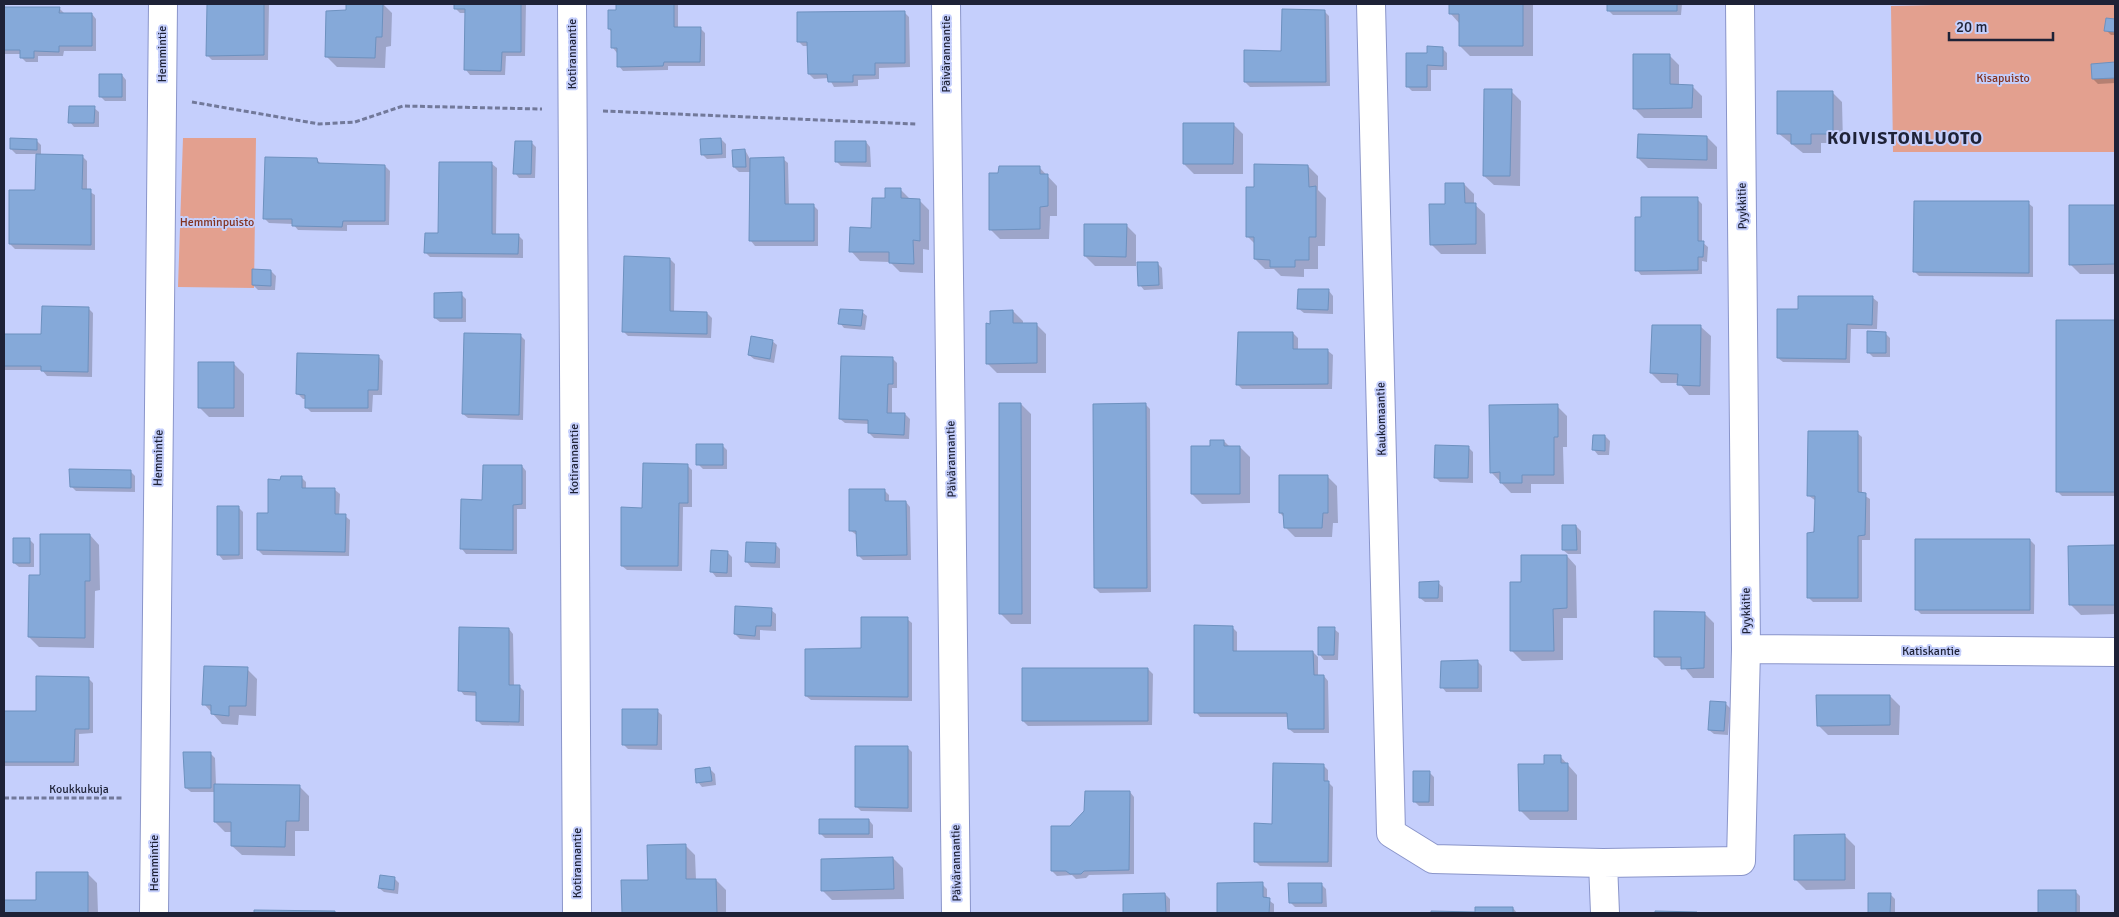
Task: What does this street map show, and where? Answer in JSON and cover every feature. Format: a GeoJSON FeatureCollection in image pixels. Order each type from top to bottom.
{"type":"FeatureCollection","features":[{"type":"Feature","properties":{"kind":"street","name":"Hemmintie"},"geometry":{"type":"LineString","coordinates":[[154,913],[163,4]]}},
{"type":"Feature","properties":{"kind":"street","name":"Kotirannantie"},"geometry":{"type":"LineString","coordinates":[[572,4],[577,913]]}},
{"type":"Feature","properties":{"kind":"street","name":"Päivärannantie"},"geometry":{"type":"LineString","coordinates":[[946,4],[956,913]]}},
{"type":"Feature","properties":{"kind":"street","name":"Kaukomaantie"},"geometry":{"type":"LineString","coordinates":[[1371,4],[1391,833]]}},
{"type":"Feature","properties":{"kind":"street","name":"Pyykkitie"},"geometry":{"type":"LineString","coordinates":[[1391,833],[1433,859],[1603,863],[1741,861],[1746,649],[1740,4]]}},
{"type":"Feature","properties":{"kind":"street","name":"Katiskantie"},"geometry":{"type":"LineString","coordinates":[[1746,649],[2115,652]]}},
{"type":"Feature","properties":{"kind":"street"},"geometry":{"type":"LineString","coordinates":[[1603,863],[1605,913]]}},
{"type":"Feature","properties":{"kind":"path","name":"Koukkukuja"},"geometry":{"type":"LineString","coordinates":[[4,798],[154,797]]}},
{"type":"Feature","properties":{"kind":"green space","name":"Kisapuisto"},"geometry":{"type":"Polygon","coordinates":[[[2115,4],[2115,152],[1893,152],[1891,6],[2115,4]]]}},
{"type":"Feature","properties":{"kind":"green space","name":"Hemminpuisto"},"geometry":{"type":"Polygon","coordinates":[[[183,138],[256,138],[254,288],[178,287],[183,138]]]}},
{"type":"Feature","properties":{"kind":"building"},"geometry":{"type":"Polygon","coordinates":[[[207,4],[264,4],[264,55],[206,56],[207,4]]]}},
{"type":"Feature","properties":{"kind":"building"},"geometry":{"type":"Polygon","coordinates":[[[346,4],[383,4],[382,37],[376,37],[375,58],[325,57],[326,11],[346,10],[346,4]]]}},
{"type":"Feature","properties":{"kind":"building"},"geometry":{"type":"Polygon","coordinates":[[[454,4],[521,4],[521,52],[502,52],[501,71],[464,70],[465,9],[454,9],[454,4]]]}},
{"type":"Feature","properties":{"kind":"building"},"geometry":{"type":"Polygon","coordinates":[[[616,4],[674,4],[674,27],[701,27],[700,62],[664,62],[663,66],[617,67],[617,48],[611,48],[611,29],[608,29],[608,10],[616,10],[616,4]]]}},
{"type":"Feature","properties":{"kind":"building"},"geometry":{"type":"Polygon","coordinates":[[[1449,4],[1523,4],[1523,46],[1459,46],[1459,14],[1449,14],[1449,4]]]}},
{"type":"Feature","properties":{"kind":"building"},"geometry":{"type":"Polygon","coordinates":[[[1607,4],[1677,4],[1677,11],[1607,11],[1607,4]]]}},
{"type":"Feature","properties":{"kind":"building"},"geometry":{"type":"Polygon","coordinates":[[[4,7],[60,7],[59,13],[92,13],[92,46],[59,46],[59,52],[34,51],[34,58],[20,58],[20,50],[4,50],[4,7]]]}},
{"type":"Feature","properties":{"kind":"building"},"geometry":{"type":"Polygon","coordinates":[[[1282,9],[1325,10],[1326,82],[1244,82],[1244,50],[1281,51],[1282,9]]]}},
{"type":"Feature","properties":{"kind":"building"},"geometry":{"type":"Polygon","coordinates":[[[905,11],[905,63],[875,63],[875,75],[853,75],[853,82],[828,82],[827,74],[808,74],[807,42],[797,42],[797,12],[905,11]]]}},
{"type":"Feature","properties":{"kind":"building"},"geometry":{"type":"Polygon","coordinates":[[[2106,18],[2115,19],[2115,32],[2104,31],[2106,18]]]}},
{"type":"Feature","properties":{"kind":"building"},"geometry":{"type":"Polygon","coordinates":[[[1427,46],[1443,47],[1443,66],[1427,65],[1427,87],[1406,87],[1406,53],[1427,53],[1427,46]]]}},
{"type":"Feature","properties":{"kind":"building"},"geometry":{"type":"Polygon","coordinates":[[[1633,54],[1670,54],[1670,84],[1693,85],[1692,108],[1633,109],[1633,54]]]}},
{"type":"Feature","properties":{"kind":"building"},"geometry":{"type":"Polygon","coordinates":[[[2115,62],[2115,78],[2092,79],[2091,64],[2115,62]]]}},
{"type":"Feature","properties":{"kind":"building"},"geometry":{"type":"Polygon","coordinates":[[[99,74],[122,74],[122,97],[99,97],[99,74]]]}},
{"type":"Feature","properties":{"kind":"building"},"geometry":{"type":"Polygon","coordinates":[[[1484,89],[1512,89],[1510,176],[1483,176],[1484,89]]]}},
{"type":"Feature","properties":{"kind":"building"},"geometry":{"type":"Polygon","coordinates":[[[1777,91],[1833,91],[1833,134],[1811,134],[1811,144],[1791,144],[1791,134],[1777,134],[1777,91]]]}},
{"type":"Feature","properties":{"kind":"building"},"geometry":{"type":"Polygon","coordinates":[[[69,106],[95,106],[94,123],[68,123],[69,106]]]}},
{"type":"Feature","properties":{"kind":"building"},"geometry":{"type":"Polygon","coordinates":[[[1183,123],[1234,123],[1233,164],[1183,164],[1183,123]]]}},
{"type":"Feature","properties":{"kind":"building"},"geometry":{"type":"Polygon","coordinates":[[[1638,134],[1707,136],[1707,160],[1637,158],[1638,134]]]}},
{"type":"Feature","properties":{"kind":"building"},"geometry":{"type":"Polygon","coordinates":[[[10,138],[37,139],[37,150],[10,149],[10,138]]]}},
{"type":"Feature","properties":{"kind":"building"},"geometry":{"type":"Polygon","coordinates":[[[721,138],[722,154],[701,155],[700,139],[721,138]]]}},
{"type":"Feature","properties":{"kind":"building"},"geometry":{"type":"Polygon","coordinates":[[[515,141],[532,141],[531,174],[513,174],[515,141]]]}},
{"type":"Feature","properties":{"kind":"building"},"geometry":{"type":"Polygon","coordinates":[[[835,141],[866,141],[866,162],[835,162],[835,141]]]}},
{"type":"Feature","properties":{"kind":"building"},"geometry":{"type":"Polygon","coordinates":[[[745,149],[746,167],[733,167],[732,150],[745,149]]]}},
{"type":"Feature","properties":{"kind":"building"},"geometry":{"type":"Polygon","coordinates":[[[36,154],[83,155],[82,189],[91,189],[91,245],[9,244],[9,190],[35,190],[36,154]]]}},
{"type":"Feature","properties":{"kind":"building"},"geometry":{"type":"Polygon","coordinates":[[[265,157],[317,158],[318,163],[385,165],[385,221],[343,221],[342,227],[292,226],[292,219],[263,219],[265,157]]]}},
{"type":"Feature","properties":{"kind":"building"},"geometry":{"type":"Polygon","coordinates":[[[784,157],[785,204],[814,204],[814,241],[749,241],[750,158],[784,157]]]}},
{"type":"Feature","properties":{"kind":"building"},"geometry":{"type":"Polygon","coordinates":[[[439,162],[492,162],[492,234],[519,234],[518,254],[424,253],[425,233],[438,233],[439,162]]]}},
{"type":"Feature","properties":{"kind":"building"},"geometry":{"type":"Polygon","coordinates":[[[1254,164],[1308,165],[1309,187],[1316,186],[1316,237],[1309,237],[1309,260],[1295,260],[1295,267],[1270,267],[1270,260],[1254,259],[1254,237],[1246,237],[1246,187],[1254,187],[1254,164]]]}},
{"type":"Feature","properties":{"kind":"building"},"geometry":{"type":"Polygon","coordinates":[[[999,166],[1040,166],[1040,174],[1048,174],[1048,206],[1040,207],[1040,229],[989,230],[989,173],[998,173],[999,166]]]}},
{"type":"Feature","properties":{"kind":"building"},"geometry":{"type":"Polygon","coordinates":[[[1445,183],[1464,183],[1465,203],[1476,203],[1476,244],[1430,245],[1429,204],[1445,204],[1445,183]]]}},
{"type":"Feature","properties":{"kind":"building"},"geometry":{"type":"Polygon","coordinates":[[[885,188],[901,188],[901,198],[920,199],[920,241],[913,240],[914,264],[889,263],[889,252],[849,252],[850,227],[871,228],[872,198],[885,198],[885,188]]]}},
{"type":"Feature","properties":{"kind":"building"},"geometry":{"type":"Polygon","coordinates":[[[1641,197],[1698,197],[1698,241],[1704,241],[1703,257],[1698,257],[1698,270],[1635,271],[1635,217],[1641,217],[1641,197]]]}},
{"type":"Feature","properties":{"kind":"building"},"geometry":{"type":"Polygon","coordinates":[[[1914,201],[2029,201],[2029,273],[1913,272],[1914,201]]]}},
{"type":"Feature","properties":{"kind":"building"},"geometry":{"type":"Polygon","coordinates":[[[2069,205],[2115,205],[2115,264],[2069,265],[2069,205]]]}},
{"type":"Feature","properties":{"kind":"building"},"geometry":{"type":"Polygon","coordinates":[[[1084,224],[1127,224],[1126,257],[1084,256],[1084,224]]]}},
{"type":"Feature","properties":{"kind":"building"},"geometry":{"type":"Polygon","coordinates":[[[624,256],[670,258],[670,311],[707,312],[707,334],[622,332],[624,256]]]}},
{"type":"Feature","properties":{"kind":"building"},"geometry":{"type":"Polygon","coordinates":[[[1137,262],[1158,262],[1159,285],[1138,286],[1137,262]]]}},
{"type":"Feature","properties":{"kind":"building"},"geometry":{"type":"Polygon","coordinates":[[[252,269],[271,270],[271,286],[252,285],[252,269]]]}},
{"type":"Feature","properties":{"kind":"building"},"geometry":{"type":"Polygon","coordinates":[[[1298,289],[1329,289],[1328,310],[1297,309],[1298,289]]]}},
{"type":"Feature","properties":{"kind":"building"},"geometry":{"type":"Polygon","coordinates":[[[462,292],[462,318],[434,318],[434,293],[462,292]]]}},
{"type":"Feature","properties":{"kind":"building"},"geometry":{"type":"Polygon","coordinates":[[[1798,296],[1873,296],[1872,325],[1847,324],[1846,359],[1777,358],[1777,309],[1798,309],[1798,296]]]}},
{"type":"Feature","properties":{"kind":"building"},"geometry":{"type":"Polygon","coordinates":[[[42,306],[89,307],[88,372],[41,371],[41,366],[4,366],[4,334],[41,334],[42,306]]]}},
{"type":"Feature","properties":{"kind":"building"},"geometry":{"type":"Polygon","coordinates":[[[840,309],[863,310],[861,326],[838,324],[840,309]]]}},
{"type":"Feature","properties":{"kind":"building"},"geometry":{"type":"Polygon","coordinates":[[[1013,310],[1013,323],[1037,323],[1037,363],[986,364],[986,323],[990,324],[990,311],[1013,310]]]}},
{"type":"Feature","properties":{"kind":"building"},"geometry":{"type":"Polygon","coordinates":[[[2056,320],[2115,320],[2115,492],[2056,492],[2056,320]]]}},
{"type":"Feature","properties":{"kind":"building"},"geometry":{"type":"Polygon","coordinates":[[[1652,325],[1701,325],[1700,386],[1677,385],[1678,374],[1650,373],[1652,325]]]}},
{"type":"Feature","properties":{"kind":"building"},"geometry":{"type":"Polygon","coordinates":[[[1867,331],[1886,332],[1886,353],[1867,353],[1867,331]]]}},
{"type":"Feature","properties":{"kind":"building"},"geometry":{"type":"Polygon","coordinates":[[[1238,332],[1293,332],[1293,349],[1328,349],[1328,384],[1236,385],[1238,332]]]}},
{"type":"Feature","properties":{"kind":"building"},"geometry":{"type":"Polygon","coordinates":[[[464,333],[521,334],[519,415],[462,414],[464,333]]]}},
{"type":"Feature","properties":{"kind":"building"},"geometry":{"type":"Polygon","coordinates":[[[751,336],[773,340],[770,359],[748,355],[751,336]]]}},
{"type":"Feature","properties":{"kind":"building"},"geometry":{"type":"Polygon","coordinates":[[[297,353],[379,355],[378,390],[368,390],[368,408],[305,408],[305,395],[296,394],[297,353]]]}},
{"type":"Feature","properties":{"kind":"building"},"geometry":{"type":"Polygon","coordinates":[[[841,356],[893,357],[893,384],[888,384],[887,413],[905,413],[904,435],[868,433],[868,420],[839,419],[841,356]]]}},
{"type":"Feature","properties":{"kind":"building"},"geometry":{"type":"Polygon","coordinates":[[[198,362],[234,362],[234,408],[198,408],[198,362]]]}},
{"type":"Feature","properties":{"kind":"building"},"geometry":{"type":"Polygon","coordinates":[[[999,403],[1021,403],[1022,614],[999,614],[999,403]]]}},
{"type":"Feature","properties":{"kind":"building"},"geometry":{"type":"Polygon","coordinates":[[[1146,403],[1147,588],[1094,588],[1093,404],[1146,403]]]}},
{"type":"Feature","properties":{"kind":"building"},"geometry":{"type":"Polygon","coordinates":[[[1558,404],[1558,437],[1554,437],[1554,475],[1522,475],[1522,483],[1500,483],[1500,472],[1490,473],[1489,405],[1558,404]]]}},
{"type":"Feature","properties":{"kind":"building"},"geometry":{"type":"Polygon","coordinates":[[[1808,431],[1858,431],[1858,492],[1866,493],[1865,535],[1858,536],[1858,598],[1807,598],[1807,533],[1814,532],[1815,496],[1807,496],[1808,431]]]}},
{"type":"Feature","properties":{"kind":"building"},"geometry":{"type":"Polygon","coordinates":[[[1593,435],[1605,435],[1605,451],[1592,450],[1593,435]]]}},
{"type":"Feature","properties":{"kind":"building"},"geometry":{"type":"Polygon","coordinates":[[[1210,440],[1224,440],[1224,446],[1240,446],[1240,494],[1191,494],[1191,446],[1210,446],[1210,440]]]}},
{"type":"Feature","properties":{"kind":"building"},"geometry":{"type":"Polygon","coordinates":[[[696,444],[723,444],[723,465],[696,465],[696,444]]]}},
{"type":"Feature","properties":{"kind":"building"},"geometry":{"type":"Polygon","coordinates":[[[1435,445],[1469,446],[1468,478],[1434,478],[1435,445]]]}},
{"type":"Feature","properties":{"kind":"building"},"geometry":{"type":"Polygon","coordinates":[[[643,463],[688,464],[688,503],[679,503],[678,566],[621,566],[621,507],[642,508],[643,463]]]}},
{"type":"Feature","properties":{"kind":"building"},"geometry":{"type":"Polygon","coordinates":[[[483,465],[522,465],[522,504],[513,505],[513,550],[460,549],[461,499],[482,500],[483,465]]]}},
{"type":"Feature","properties":{"kind":"building"},"geometry":{"type":"Polygon","coordinates":[[[69,469],[131,470],[131,488],[70,487],[69,469]]]}},
{"type":"Feature","properties":{"kind":"building"},"geometry":{"type":"Polygon","coordinates":[[[1279,475],[1328,475],[1328,513],[1323,513],[1322,528],[1284,528],[1283,513],[1279,513],[1279,475]]]}},
{"type":"Feature","properties":{"kind":"building"},"geometry":{"type":"Polygon","coordinates":[[[281,476],[302,476],[302,488],[335,488],[335,514],[346,514],[345,552],[257,550],[257,513],[268,513],[268,479],[280,480],[281,476]]]}},
{"type":"Feature","properties":{"kind":"building"},"geometry":{"type":"Polygon","coordinates":[[[849,489],[885,489],[885,501],[906,501],[907,555],[857,556],[856,531],[849,531],[849,489]]]}},
{"type":"Feature","properties":{"kind":"building"},"geometry":{"type":"Polygon","coordinates":[[[217,506],[239,506],[239,555],[217,555],[217,506]]]}},
{"type":"Feature","properties":{"kind":"building"},"geometry":{"type":"Polygon","coordinates":[[[1562,525],[1576,525],[1577,550],[1562,550],[1562,525]]]}},
{"type":"Feature","properties":{"kind":"building"},"geometry":{"type":"Polygon","coordinates":[[[40,534],[90,534],[90,581],[85,581],[85,638],[28,637],[29,575],[40,575],[40,534]]]}},
{"type":"Feature","properties":{"kind":"building"},"geometry":{"type":"Polygon","coordinates":[[[13,538],[30,538],[30,563],[13,563],[13,538]]]}},
{"type":"Feature","properties":{"kind":"building"},"geometry":{"type":"Polygon","coordinates":[[[1915,539],[2030,539],[2030,610],[1915,610],[1915,539]]]}},
{"type":"Feature","properties":{"kind":"building"},"geometry":{"type":"Polygon","coordinates":[[[746,542],[776,543],[775,563],[745,562],[746,542]]]}},
{"type":"Feature","properties":{"kind":"building"},"geometry":{"type":"Polygon","coordinates":[[[2115,545],[2115,605],[2069,605],[2068,546],[2115,545]]]}},
{"type":"Feature","properties":{"kind":"building"},"geometry":{"type":"Polygon","coordinates":[[[711,550],[728,551],[727,573],[710,572],[711,550]]]}},
{"type":"Feature","properties":{"kind":"building"},"geometry":{"type":"Polygon","coordinates":[[[1521,555],[1567,555],[1567,608],[1553,609],[1554,651],[1510,651],[1510,582],[1521,582],[1521,555]]]}},
{"type":"Feature","properties":{"kind":"building"},"geometry":{"type":"Polygon","coordinates":[[[1439,581],[1438,598],[1419,598],[1419,582],[1439,581]]]}},
{"type":"Feature","properties":{"kind":"building"},"geometry":{"type":"Polygon","coordinates":[[[735,606],[772,608],[771,626],[756,626],[755,636],[734,634],[735,606]]]}},
{"type":"Feature","properties":{"kind":"building"},"geometry":{"type":"Polygon","coordinates":[[[1654,611],[1705,612],[1704,668],[1681,669],[1681,657],[1654,657],[1654,611]]]}},
{"type":"Feature","properties":{"kind":"building"},"geometry":{"type":"Polygon","coordinates":[[[861,617],[908,617],[908,697],[805,696],[805,649],[861,648],[861,617]]]}},
{"type":"Feature","properties":{"kind":"building"},"geometry":{"type":"Polygon","coordinates":[[[1194,625],[1233,626],[1233,651],[1313,651],[1314,675],[1324,675],[1324,729],[1288,729],[1287,713],[1194,713],[1194,625]]]}},
{"type":"Feature","properties":{"kind":"building"},"geometry":{"type":"Polygon","coordinates":[[[459,627],[509,628],[509,685],[520,685],[519,722],[476,721],[476,692],[458,691],[459,627]]]}},
{"type":"Feature","properties":{"kind":"building"},"geometry":{"type":"Polygon","coordinates":[[[1318,627],[1335,627],[1334,655],[1318,655],[1318,627]]]}},
{"type":"Feature","properties":{"kind":"building"},"geometry":{"type":"Polygon","coordinates":[[[1478,660],[1478,688],[1440,688],[1441,661],[1478,660]]]}},
{"type":"Feature","properties":{"kind":"building"},"geometry":{"type":"Polygon","coordinates":[[[204,666],[248,667],[246,706],[229,706],[229,716],[211,714],[211,705],[202,705],[204,666]]]}},
{"type":"Feature","properties":{"kind":"building"},"geometry":{"type":"Polygon","coordinates":[[[1022,668],[1148,668],[1148,721],[1022,721],[1022,668]]]}},
{"type":"Feature","properties":{"kind":"building"},"geometry":{"type":"Polygon","coordinates":[[[36,676],[89,677],[89,729],[75,729],[74,762],[4,762],[4,711],[36,711],[36,676]]]}},
{"type":"Feature","properties":{"kind":"building"},"geometry":{"type":"Polygon","coordinates":[[[1816,695],[1890,695],[1890,725],[1817,726],[1816,695]]]}},
{"type":"Feature","properties":{"kind":"building"},"geometry":{"type":"Polygon","coordinates":[[[1710,701],[1726,702],[1724,731],[1708,730],[1710,701]]]}},
{"type":"Feature","properties":{"kind":"building"},"geometry":{"type":"Polygon","coordinates":[[[622,709],[658,709],[657,745],[622,745],[622,709]]]}},
{"type":"Feature","properties":{"kind":"building"},"geometry":{"type":"Polygon","coordinates":[[[855,746],[908,746],[908,808],[855,807],[855,746]]]}},
{"type":"Feature","properties":{"kind":"building"},"geometry":{"type":"Polygon","coordinates":[[[183,752],[211,752],[211,788],[185,788],[183,752]]]}},
{"type":"Feature","properties":{"kind":"building"},"geometry":{"type":"Polygon","coordinates":[[[1544,755],[1561,755],[1561,763],[1568,763],[1568,811],[1519,811],[1518,764],[1544,764],[1544,755]]]}},
{"type":"Feature","properties":{"kind":"building"},"geometry":{"type":"Polygon","coordinates":[[[1273,763],[1324,764],[1324,781],[1329,781],[1328,862],[1254,862],[1254,823],[1272,824],[1273,763]]]}},
{"type":"Feature","properties":{"kind":"building"},"geometry":{"type":"Polygon","coordinates":[[[710,767],[712,781],[696,783],[695,769],[710,767]]]}},
{"type":"Feature","properties":{"kind":"building"},"geometry":{"type":"Polygon","coordinates":[[[1413,771],[1430,771],[1429,802],[1413,802],[1413,771]]]}},
{"type":"Feature","properties":{"kind":"building"},"geometry":{"type":"Polygon","coordinates":[[[214,784],[300,785],[299,821],[286,821],[285,847],[231,846],[231,822],[214,822],[214,784]]]}},
{"type":"Feature","properties":{"kind":"building"},"geometry":{"type":"Polygon","coordinates":[[[1085,791],[1130,791],[1129,870],[1084,871],[1081,874],[1051,871],[1051,826],[1070,826],[1084,811],[1085,791]]]}},
{"type":"Feature","properties":{"kind":"building"},"geometry":{"type":"Polygon","coordinates":[[[819,819],[869,819],[869,834],[819,834],[819,819]]]}},
{"type":"Feature","properties":{"kind":"building"},"geometry":{"type":"Polygon","coordinates":[[[1845,834],[1845,880],[1794,880],[1794,835],[1845,834]]]}},
{"type":"Feature","properties":{"kind":"building"},"geometry":{"type":"Polygon","coordinates":[[[686,844],[686,879],[716,879],[717,913],[622,913],[621,880],[648,880],[647,845],[686,844]]]}},
{"type":"Feature","properties":{"kind":"building"},"geometry":{"type":"Polygon","coordinates":[[[893,857],[894,889],[821,891],[821,859],[893,857]]]}},
{"type":"Feature","properties":{"kind":"building"},"geometry":{"type":"Polygon","coordinates":[[[36,872],[88,872],[88,913],[4,913],[4,900],[36,900],[36,872]]]}},
{"type":"Feature","properties":{"kind":"building"},"geometry":{"type":"Polygon","coordinates":[[[380,875],[395,877],[394,890],[378,888],[380,875]]]}},
{"type":"Feature","properties":{"kind":"building"},"geometry":{"type":"Polygon","coordinates":[[[1263,882],[1263,897],[1270,898],[1269,913],[1217,913],[1217,883],[1263,882]]]}},
{"type":"Feature","properties":{"kind":"building"},"geometry":{"type":"Polygon","coordinates":[[[1288,883],[1322,883],[1322,903],[1289,903],[1288,883]]]}},
{"type":"Feature","properties":{"kind":"building"},"geometry":{"type":"Polygon","coordinates":[[[2038,890],[2076,890],[2076,913],[2038,913],[2038,890]]]}},
{"type":"Feature","properties":{"kind":"building"},"geometry":{"type":"Polygon","coordinates":[[[1165,893],[1166,913],[1123,913],[1123,894],[1165,893]]]}},
{"type":"Feature","properties":{"kind":"building"},"geometry":{"type":"Polygon","coordinates":[[[1868,893],[1891,893],[1890,913],[1868,913],[1868,893]]]}},
{"type":"Feature","properties":{"kind":"building"},"geometry":{"type":"Polygon","coordinates":[[[1475,907],[1513,907],[1513,913],[1431,913],[1431,911],[1475,912],[1475,907]]]}},
{"type":"Feature","properties":{"kind":"building"},"geometry":{"type":"Polygon","coordinates":[[[254,910],[335,911],[335,913],[254,913],[254,910]]]}},
{"type":"Feature","properties":{"kind":"building"},"geometry":{"type":"Polygon","coordinates":[[[1655,911],[1697,912],[1697,913],[1655,913],[1655,911]]]}},
{"type":"Feature","properties":{"kind":"district","name":"KOIVISTONLUOTO"},"geometry":{"type":"Point","coordinates":[1905,138]}}]}
